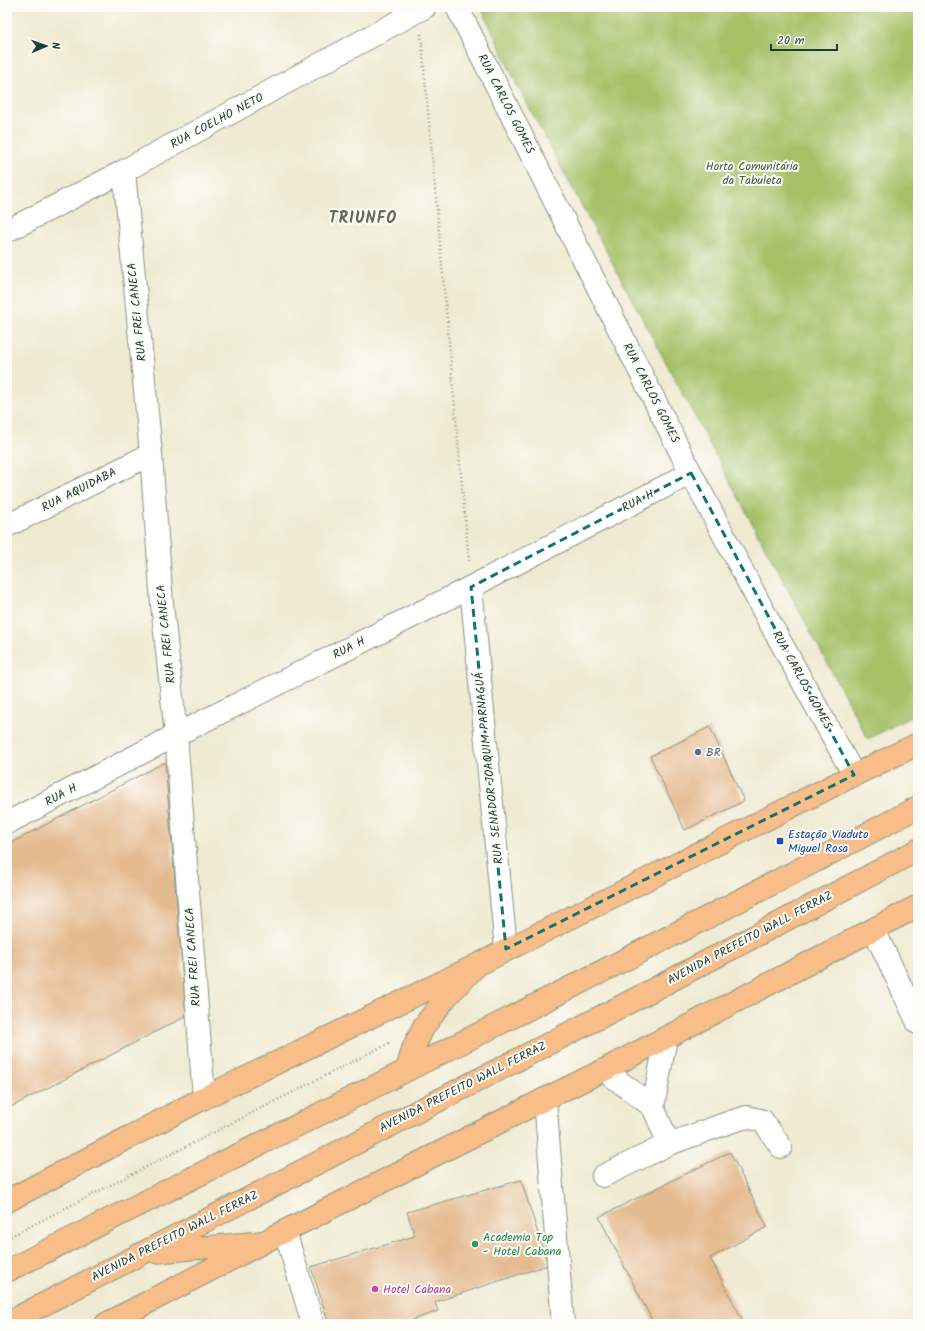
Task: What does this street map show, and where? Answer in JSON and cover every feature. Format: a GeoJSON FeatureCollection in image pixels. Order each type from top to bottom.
{"type":"FeatureCollection","features":[{"type":"Feature","properties":{"kind":"main road"},"geometry":{"type":"LineString","coordinates":[[7,1201],[204,1098],[477,965],[506,949],[918,744]]}},
{"type":"Feature","properties":{"kind":"main road"},"geometry":{"type":"LineString","coordinates":[[7,1271],[407,1070],[808,865],[918,807]]}},
{"type":"Feature","properties":{"kind":"main road","name":"AVENIDA PREFEITO WALL FERRAZ"},"geometry":{"type":"LineString","coordinates":[[7,1323],[629,1002],[918,850]]}},
{"type":"Feature","properties":{"kind":"main road"},"geometry":{"type":"LineString","coordinates":[[106,1324],[263,1242],[604,1070],[918,906]]}},
{"type":"Feature","properties":{"kind":"main road"},"geometry":{"type":"LineString","coordinates":[[407,1070],[413,1049],[424,1026],[447,996],[477,965]]}},
{"type":"Feature","properties":{"kind":"main road"},"geometry":{"type":"LineString","coordinates":[[143,1253],[263,1242]]}},
{"type":"Feature","properties":{"kind":"street","name":"RUA CARLOS GOMES"},"geometry":{"type":"LineString","coordinates":[[457,7],[692,473],[764,612],[854,775]]}},
{"type":"Feature","properties":{"kind":"street","name":"RUA COELHO NETO"},"geometry":{"type":"LineString","coordinates":[[7,231],[124,172],[422,9]]}},
{"type":"Feature","properties":{"kind":"street","name":"RUA FREI CANECA"},"geometry":{"type":"LineString","coordinates":[[124,172],[151,454],[162,604],[176,735],[204,1098]]}},
{"type":"Feature","properties":{"kind":"street","name":"RUA AQUIDABA"},"geometry":{"type":"LineString","coordinates":[[7,526],[151,454]]}},
{"type":"Feature","properties":{"kind":"street","name":"RUA H"},"geometry":{"type":"LineString","coordinates":[[7,823],[176,735],[471,587],[692,473]]}},
{"type":"Feature","properties":{"kind":"street","name":"RUA SENADOR JOAQUIM PARNAGUÁ"},"geometry":{"type":"LineString","coordinates":[[471,587],[506,949]]}},
{"type":"Feature","properties":{"kind":"street"},"geometry":{"type":"LineString","coordinates":[[874,930],[918,1024]]}},
{"type":"Feature","properties":{"kind":"street"},"geometry":{"type":"LineString","coordinates":[[653,1107],[666,1038]]}},
{"type":"Feature","properties":{"kind":"street"},"geometry":{"type":"LineString","coordinates":[[604,1070],[653,1107],[669,1144]]}},
{"type":"Feature","properties":{"kind":"street"},"geometry":{"type":"LineString","coordinates":[[545,1099],[563,1324]]}},
{"type":"Feature","properties":{"kind":"street"},"geometry":{"type":"LineString","coordinates":[[603,1176],[669,1144],[730,1122],[747,1118],[763,1121],[781,1147]]}},
{"type":"Feature","properties":{"kind":"street"},"geometry":{"type":"LineString","coordinates":[[285,1231],[312,1324]]}},
{"type":"Feature","properties":{"kind":"path"},"geometry":{"type":"LineString","coordinates":[[422,9],[471,587]]}},
{"type":"Feature","properties":{"kind":"path"},"geometry":{"type":"LineString","coordinates":[[7,1238],[424,1026]]}},
{"type":"Feature","properties":{"kind":"highlighted area"},"geometry":{"type":"Polygon","coordinates":[[[691,473],[854,775],[506,949],[471,587],[691,473]]]}},
{"type":"Feature","properties":{"kind":"green space","name":"Horta Comunitária da Tabuleta"},"geometry":{"type":"Polygon","coordinates":[[[481,7],[918,7],[918,713],[868,739],[517,85],[481,7]]]}},
{"type":"Feature","properties":{"kind":"building"},"geometry":{"type":"Polygon","coordinates":[[[710,727],[744,801],[685,830],[650,756],[710,727]]]}},
{"type":"Feature","properties":{"kind":"building"},"geometry":{"type":"Polygon","coordinates":[[[165,762],[186,1016],[7,1109],[7,845],[165,762]]]}},
{"type":"Feature","properties":{"kind":"building"},"geometry":{"type":"Polygon","coordinates":[[[730,1152],[767,1227],[710,1258],[744,1323],[654,1324],[599,1217],[730,1152]]]}},
{"type":"Feature","properties":{"kind":"building"},"geometry":{"type":"Polygon","coordinates":[[[521,1180],[548,1265],[435,1302],[438,1311],[410,1321],[411,1324],[329,1324],[311,1267],[415,1236],[407,1212],[521,1180]]]}},
{"type":"Feature","properties":{"kind":"place","name":"BR"},"geometry":{"type":"Point","coordinates":[698,752]}},
{"type":"Feature","properties":{"kind":"place","name":"Estação Viaduto Miguel Rosa"},"geometry":{"type":"Point","coordinates":[780,841]}},
{"type":"Feature","properties":{"kind":"place","name":"Academia Top - Hotel Cabana"},"geometry":{"type":"Point","coordinates":[475,1244]}},
{"type":"Feature","properties":{"kind":"place","name":"Hotel Cabana"},"geometry":{"type":"Point","coordinates":[375,1289]}},
{"type":"Feature","properties":{"kind":"district","name":"TRIUNFO"},"geometry":{"type":"Point","coordinates":[363,218]}}]}
